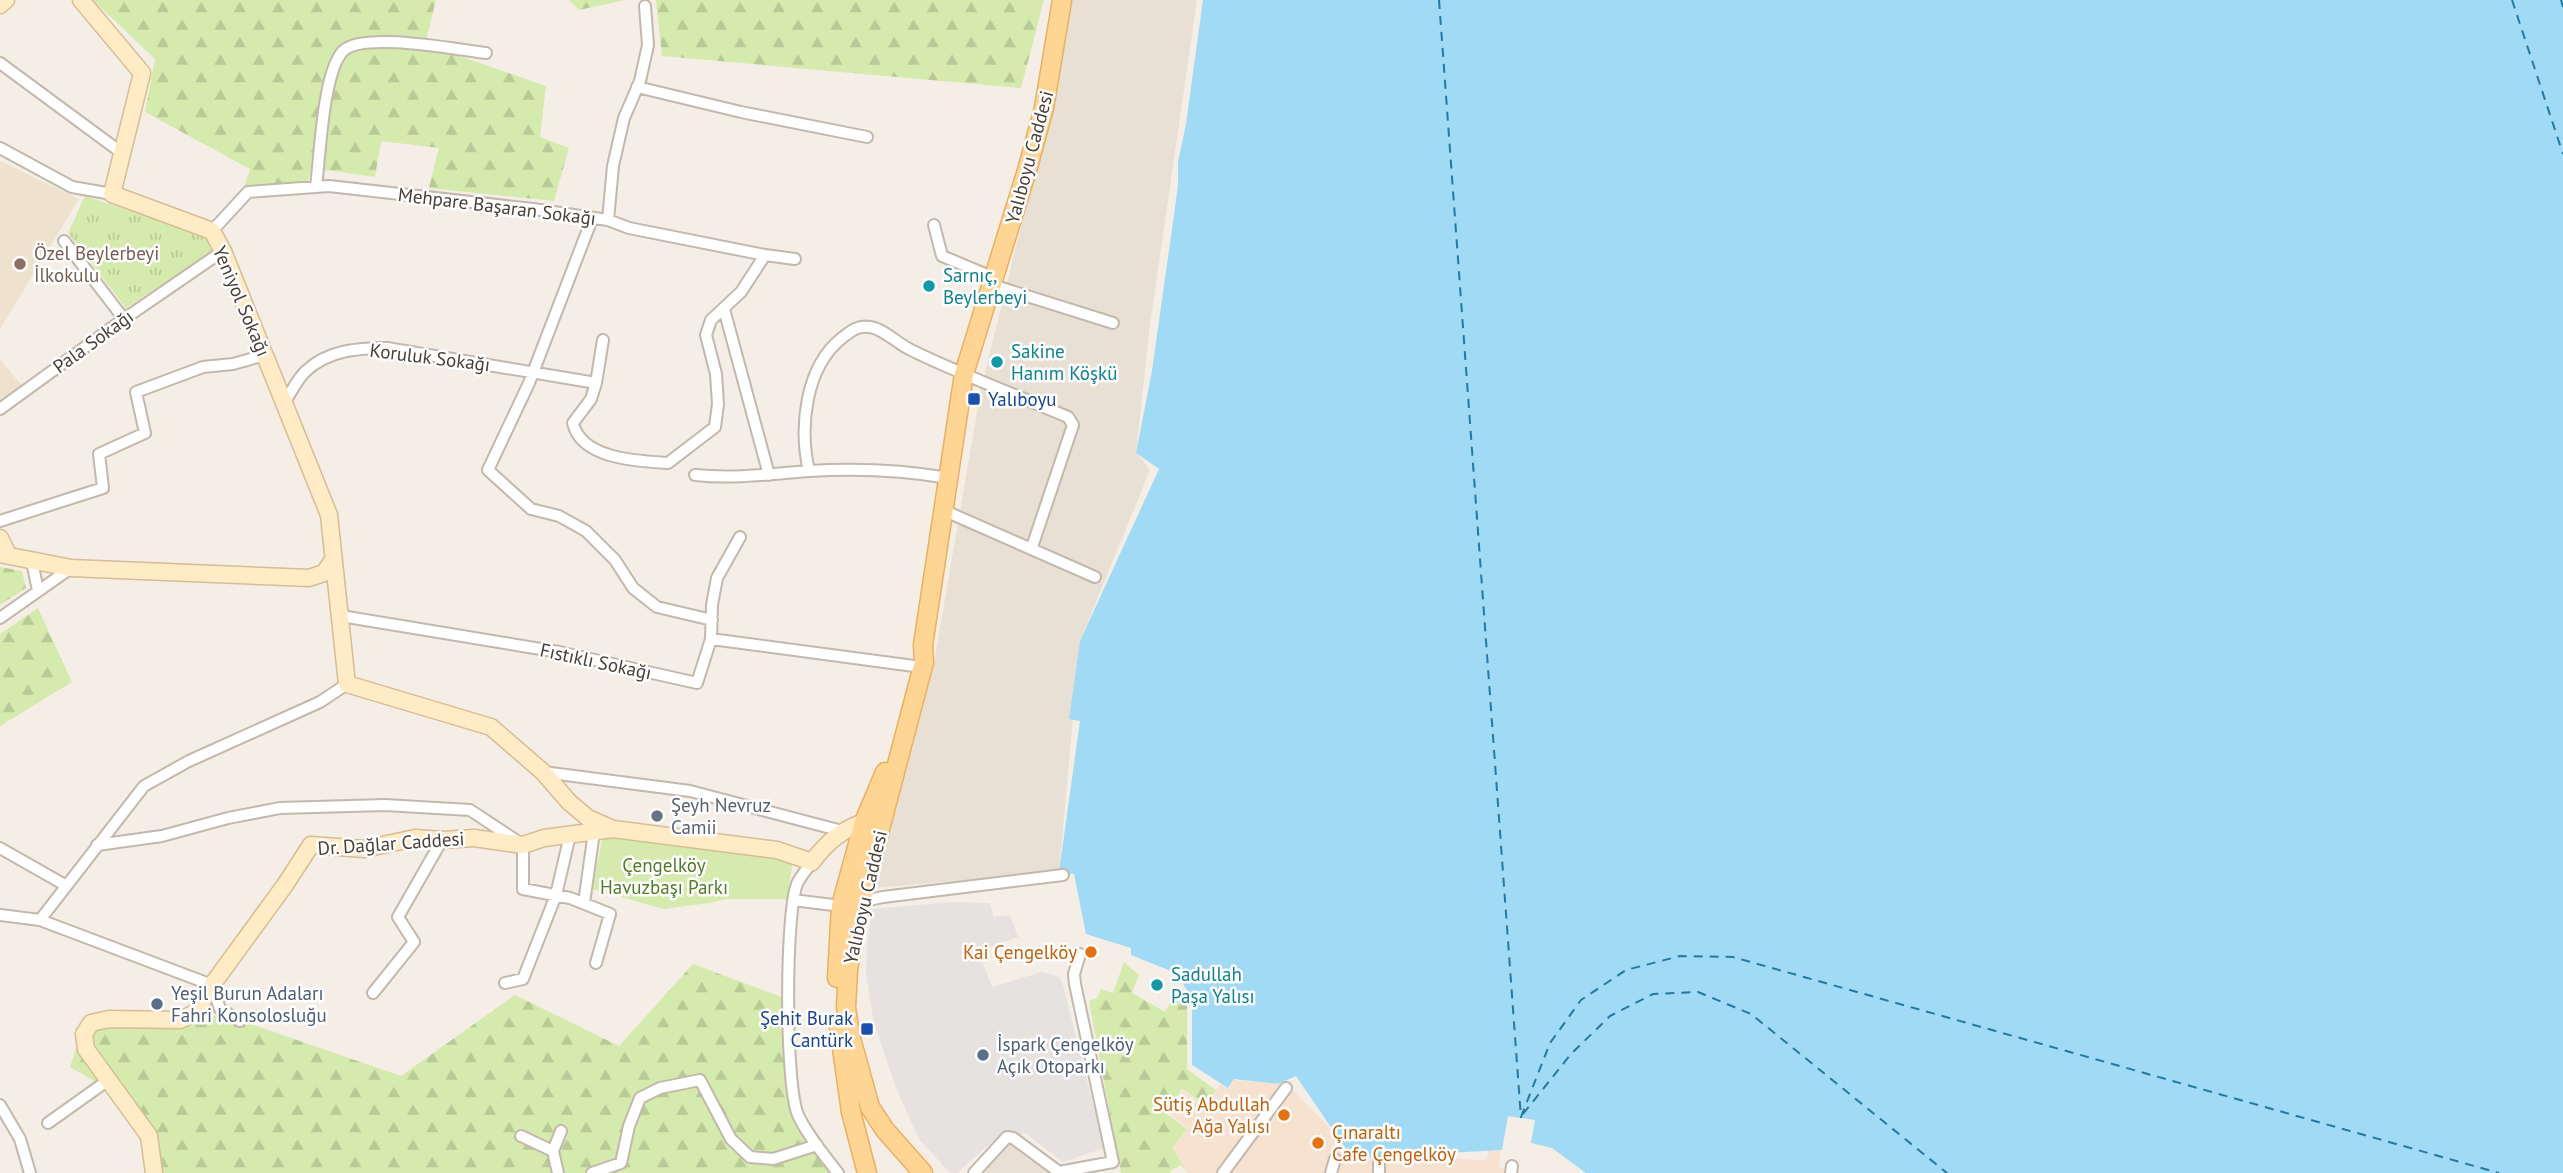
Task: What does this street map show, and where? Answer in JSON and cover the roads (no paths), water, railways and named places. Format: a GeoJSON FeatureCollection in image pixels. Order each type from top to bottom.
{"type":"FeatureCollection","features":[{"type":"Feature","properties":{"kind":"main road","name":"Yalıboyu Caddesi"},"geometry":{"type":"LineString","coordinates":[[923,1173],[885,1130],[870,1107],[850,1035],[846,1007],[848,970],[860,903],[924,662],[923,645],[964,374],[983,311],[988,279],[1046,50],[1055,0]]}},
{"type":"Feature","properties":{"kind":"main road","name":"Yalıboyu Caddesi"},"geometry":{"type":"LineString","coordinates":[[988,279],[1044,108],[1062,0]]}},
{"type":"Feature","properties":{"kind":"main road","name":"Yalıboyu Caddesi"},"geometry":{"type":"LineString","coordinates":[[867,1173],[851,1112],[840,1042],[837,977],[841,906],[864,822],[881,786],[900,725],[914,666],[923,645]]}},
{"type":"Feature","properties":{"kind":"street"},"geometry":{"type":"LineString","coordinates":[[0,5],[6,0]]}},
{"type":"Feature","properties":{"kind":"street"},"geometry":{"type":"LineString","coordinates":[[0,148],[72,187],[112,194],[142,73],[81,0]]}},
{"type":"Feature","properties":{"kind":"street"},"geometry":{"type":"LineString","coordinates":[[608,220],[613,166],[621,131],[648,45],[645,6]]}},
{"type":"Feature","properties":{"kind":"street"},"geometry":{"type":"LineString","coordinates":[[316,187],[327,96],[334,64],[345,49],[368,41],[486,53]]}},
{"type":"Feature","properties":{"kind":"street"},"geometry":{"type":"LineString","coordinates":[[0,64],[122,153]]}},
{"type":"Feature","properties":{"kind":"street"},"geometry":{"type":"LineString","coordinates":[[637,87],[741,112],[867,137]]}},
{"type":"Feature","properties":{"kind":"street","name":"Mehpare Başaran Sokağı"},"geometry":{"type":"LineString","coordinates":[[212,231],[247,192],[329,186],[608,220],[629,228],[795,259]]}},
{"type":"Feature","properties":{"kind":"street","name":"Yeniyol Sokağı"},"geometry":{"type":"LineString","coordinates":[[112,194],[212,231],[223,251],[329,515],[347,684]]}},
{"type":"Feature","properties":{"kind":"street"},"geometry":{"type":"LineString","coordinates":[[592,219],[533,372],[488,470],[531,509],[559,516],[586,531],[615,560],[633,588],[657,607],[712,620]]}},
{"type":"Feature","properties":{"kind":"street"},"geometry":{"type":"LineString","coordinates":[[934,225],[942,257],[988,279],[1113,323]]}},
{"type":"Feature","properties":{"kind":"street"},"geometry":{"type":"LineString","coordinates":[[64,241],[124,318]]}},
{"type":"Feature","properties":{"kind":"street","name":"Pala Sokağı"},"geometry":{"type":"LineString","coordinates":[[0,410],[124,318],[223,251]]}},
{"type":"Feature","properties":{"kind":"street"},"geometry":{"type":"LineString","coordinates":[[603,340],[591,399],[573,423],[576,436],[590,449],[635,461],[668,463],[715,427],[718,404],[716,374],[706,335],[711,320],[741,292],[765,255]]}},
{"type":"Feature","properties":{"kind":"street"},"geometry":{"type":"LineString","coordinates":[[724,309],[769,475]]}},
{"type":"Feature","properties":{"kind":"street"},"geometry":{"type":"LineString","coordinates":[[809,471],[807,401],[817,369],[834,345],[857,327],[873,327],[911,350],[1068,417],[1073,425],[1032,547]]}},
{"type":"Feature","properties":{"kind":"street","name":"Koruluk Sokağı"},"geometry":{"type":"LineString","coordinates":[[284,403],[305,372],[334,353],[364,348],[387,348],[596,383]]}},
{"type":"Feature","properties":{"kind":"street"},"geometry":{"type":"LineString","coordinates":[[0,521],[103,488],[99,454],[145,433],[136,392],[203,367],[233,364],[265,355]]}},
{"type":"Feature","properties":{"kind":"street"},"geometry":{"type":"LineString","coordinates":[[695,475],[723,478],[809,471],[905,470],[949,478]]}},
{"type":"Feature","properties":{"kind":"street"},"geometry":{"type":"LineString","coordinates":[[945,511],[1095,577]]}},
{"type":"Feature","properties":{"kind":"street","name":"Fıstıklı Sokağı"},"geometry":{"type":"LineString","coordinates":[[341,616],[559,652],[697,683],[711,639],[717,579],[740,537]]}},
{"type":"Feature","properties":{"kind":"street"},"geometry":{"type":"LineString","coordinates":[[0,538],[4,555],[71,568],[309,578],[324,573],[333,560]]}},
{"type":"Feature","properties":{"kind":"street"},"geometry":{"type":"LineString","coordinates":[[27,559],[33,566],[38,591]]}},
{"type":"Feature","properties":{"kind":"street"},"geometry":{"type":"LineString","coordinates":[[0,618],[71,568]]}},
{"type":"Feature","properties":{"kind":"street"},"geometry":{"type":"LineString","coordinates":[[711,639],[914,666]]}},
{"type":"Feature","properties":{"kind":"street"},"geometry":{"type":"LineString","coordinates":[[40,920],[144,786],[189,761],[320,702],[347,684],[491,727],[543,772],[569,802],[588,818],[613,829],[766,849],[812,862]]}},
{"type":"Feature","properties":{"kind":"street"},"geometry":{"type":"LineString","coordinates":[[543,772],[690,791],[842,831]]}},
{"type":"Feature","properties":{"kind":"street"},"geometry":{"type":"LineString","coordinates":[[97,845],[162,836],[228,818],[280,808],[385,805],[470,810],[523,845],[523,889],[584,903],[610,914],[596,963]]}},
{"type":"Feature","properties":{"kind":"street"},"geometry":{"type":"LineString","coordinates":[[838,1173],[797,1114],[791,1073],[788,967],[793,900],[797,883],[820,851],[842,831],[864,822]]}},
{"type":"Feature","properties":{"kind":"street","name":"Dr. Dağlar Caddesi"},"geometry":{"type":"LineString","coordinates":[[154,1173],[149,1136],[86,1049],[84,1034],[91,1023],[109,1019],[180,1020],[195,1013],[311,845],[364,849],[415,838],[474,838],[523,845],[544,838],[613,829]]}},
{"type":"Feature","properties":{"kind":"street"},"geometry":{"type":"LineString","coordinates":[[584,903],[594,832]]}},
{"type":"Feature","properties":{"kind":"street"},"geometry":{"type":"LineString","coordinates":[[505,983],[523,979],[556,895],[570,835]]}},
{"type":"Feature","properties":{"kind":"street"},"geometry":{"type":"LineString","coordinates":[[373,993],[414,942],[398,917],[442,840]]}},
{"type":"Feature","properties":{"kind":"street"},"geometry":{"type":"LineString","coordinates":[[0,848],[65,885]]}},
{"type":"Feature","properties":{"kind":"street"},"geometry":{"type":"LineString","coordinates":[[793,900],[841,906],[883,897],[1063,875]]}},
{"type":"Feature","properties":{"kind":"street"},"geometry":{"type":"LineString","coordinates":[[0,915],[40,920],[212,985],[220,1009],[240,1021]]}},
{"type":"Feature","properties":{"kind":"street"},"geometry":{"type":"LineString","coordinates":[[974,1173],[1007,1137],[1058,1172],[1113,1162],[1075,984],[1074,974],[1080,954]]}},
{"type":"Feature","properties":{"kind":"street"},"geometry":{"type":"LineString","coordinates":[[592,1173],[621,1163],[629,1126],[640,1098],[660,1088],[700,1080],[731,1139],[750,1157],[774,1159],[817,1145]]}},
{"type":"Feature","properties":{"kind":"street"},"geometry":{"type":"LineString","coordinates":[[48,1123],[107,1081]]}},
{"type":"Feature","properties":{"kind":"street"},"geometry":{"type":"LineString","coordinates":[[1223,1173],[1286,1088]]}},
{"type":"Feature","properties":{"kind":"street"},"geometry":{"type":"LineString","coordinates":[[0,1105],[20,1139],[30,1173]]}},
{"type":"Feature","properties":{"kind":"street"},"geometry":{"type":"LineString","coordinates":[[558,1173],[554,1151],[561,1131]]}},
{"type":"Feature","properties":{"kind":"street"},"geometry":{"type":"LineString","coordinates":[[521,1136],[554,1151]]}},
{"type":"Feature","properties":{"kind":"street"},"geometry":{"type":"LineString","coordinates":[[1331,1173],[1335,1159]]}},
{"type":"Feature","properties":{"kind":"water"},"geometry":{"type":"Polygon","coordinates":[[[1203,0],[2563,0],[2563,1173],[1586,1173],[1552,1148],[1531,1143],[1535,1120],[1508,1116],[1502,1150],[1352,1158],[1296,1076],[1278,1084],[1234,1079],[1228,1088],[1192,1065],[1192,998],[1176,973],[1131,955],[1131,948],[1086,934],[1074,874],[1059,872],[1080,721],[1069,719],[1080,641],[1159,469],[1136,453],[1152,371],[1178,186],[1178,162],[1186,124],[1203,0]]]}},
{"type":"Feature","properties":{"kind":"place","name":"Özel Beylerbeyi İlkokulu"},"geometry":{"type":"Point","coordinates":[20,264]}},
{"type":"Feature","properties":{"kind":"place","name":"Sarnıç, Beylerbeyi"},"geometry":{"type":"Point","coordinates":[929,286]}},
{"type":"Feature","properties":{"kind":"place","name":"Sakine Hanım Köşkü"},"geometry":{"type":"Point","coordinates":[997,362]}},
{"type":"Feature","properties":{"kind":"place","name":"Yalıboyu"},"geometry":{"type":"Point","coordinates":[974,399]}},
{"type":"Feature","properties":{"kind":"place","name":"Şeyh Nevruz Camii"},"geometry":{"type":"Point","coordinates":[657,816]}},
{"type":"Feature","properties":{"kind":"place","name":"Kai Çengelköy"},"geometry":{"type":"Point","coordinates":[1091,952]}},
{"type":"Feature","properties":{"kind":"place","name":"Sadullah Paşa Yalısı"},"geometry":{"type":"Point","coordinates":[1157,985]}},
{"type":"Feature","properties":{"kind":"place","name":"Yeşil Burun Adaları Fahri Konsolosluğu"},"geometry":{"type":"Point","coordinates":[157,1004]}},
{"type":"Feature","properties":{"kind":"place","name":"Şehit Burak Cantürk"},"geometry":{"type":"Point","coordinates":[867,1029]}},
{"type":"Feature","properties":{"kind":"place","name":"İspark Çengelköy Açık Otoparkı"},"geometry":{"type":"Point","coordinates":[983,1055]}},
{"type":"Feature","properties":{"kind":"place","name":"Sütiş Abdullah Ağa Yalısı"},"geometry":{"type":"Point","coordinates":[1284,1115]}},
{"type":"Feature","properties":{"kind":"place","name":"Çınaraltı Cafe Çengelköy"},"geometry":{"type":"Point","coordinates":[1318,1143]}},
{"type":"Feature","properties":{"kind":"park label","name":"Çengelköy Havuzbaşı Parkı"},"geometry":{"type":"Point","coordinates":[664,876]}}]}
